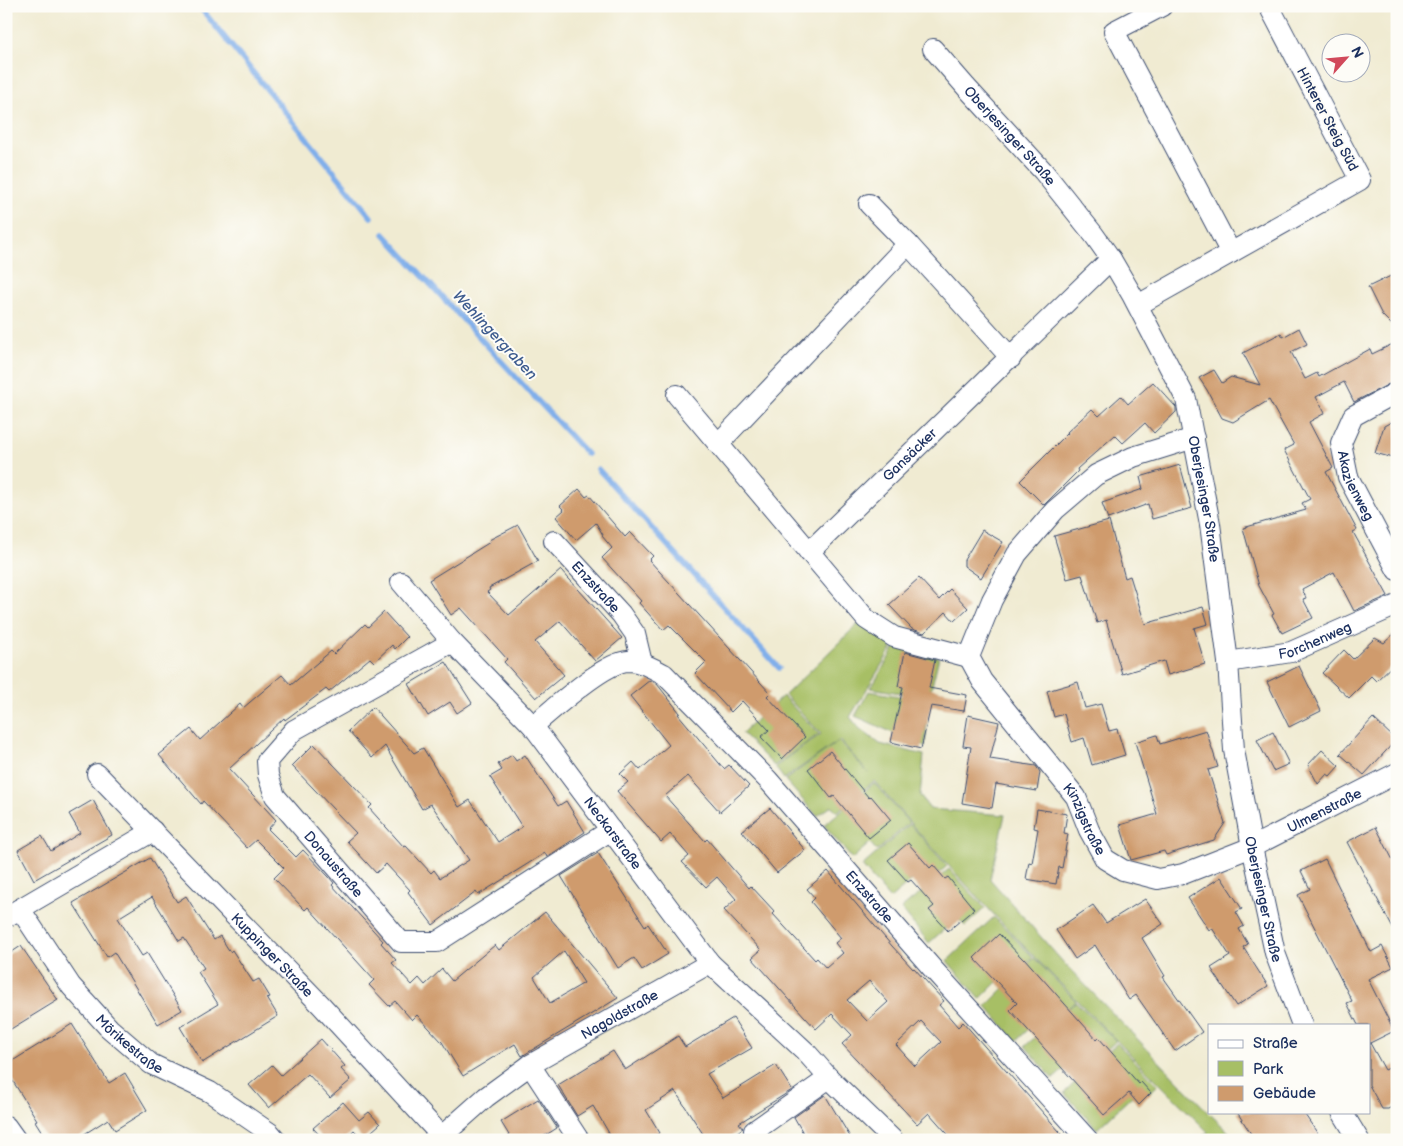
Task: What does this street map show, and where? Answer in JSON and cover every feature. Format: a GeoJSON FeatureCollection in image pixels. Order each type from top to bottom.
{"type":"FeatureCollection","features":[{"type":"Feature","properties":{"kind":"street"},"geometry":{"type":"LineString","coordinates":[[1162,6],[1114,32],[1230,253]]}},
{"type":"Feature","properties":{"kind":"street","name":"Hinterer Steig Süd"},"geometry":{"type":"LineString","coordinates":[[1138,305],[1360,180],[1268,6]]}},
{"type":"Feature","properties":{"kind":"street","name":"Oberjesinger Straße"},"geometry":{"type":"LineString","coordinates":[[933,49],[1043,171],[1111,259],[1138,305],[1186,399],[1210,524],[1228,662],[1234,750],[1252,847],[1276,953],[1302,1024]]}},
{"type":"Feature","properties":{"kind":"street"},"geometry":{"type":"LineString","coordinates":[[869,204],[908,244],[1011,358]]}},
{"type":"Feature","properties":{"kind":"street"},"geometry":{"type":"LineString","coordinates":[[718,444],[908,244]]}},
{"type":"Feature","properties":{"kind":"street","name":"Gansäcker"},"geometry":{"type":"LineString","coordinates":[[809,552],[1111,259]]}},
{"type":"Feature","properties":{"kind":"street","name":"Akazienweg"},"geometry":{"type":"LineString","coordinates":[[1397,392],[1353,416],[1341,443],[1348,477],[1397,570]]}},
{"type":"Feature","properties":{"kind":"street"},"geometry":{"type":"LineString","coordinates":[[677,395],[866,619],[894,637],[969,656],[992,600],[1017,554],[1055,510],[1096,475],[1132,457],[1194,438]]}},
{"type":"Feature","properties":{"kind":"street","name":"Enzstraße"},"geometry":{"type":"LineString","coordinates":[[554,542],[621,614],[634,634],[642,663],[664,674],[768,780],[932,968],[1088,1140]]}},
{"type":"Feature","properties":{"kind":"street","name":"Neckarstraße"},"geometry":{"type":"LineString","coordinates":[[401,582],[452,642],[534,726],[710,964],[805,1051],[829,1078],[893,1140]]}},
{"type":"Feature","properties":{"kind":"street","name":"Forchenweg"},"geometry":{"type":"LineString","coordinates":[[1228,662],[1291,652],[1397,605]]}},
{"type":"Feature","properties":{"kind":"street","name":"Donaustraße"},"geometry":{"type":"LineString","coordinates":[[452,642],[294,730],[267,761],[268,775],[275,796],[401,942],[436,942],[611,830]]}},
{"type":"Feature","properties":{"kind":"street","name":"Kinzigstraße"},"geometry":{"type":"LineString","coordinates":[[969,656],[982,681],[1076,797],[1089,830],[1105,859],[1123,870],[1158,879],[1183,874],[1252,847]]}},
{"type":"Feature","properties":{"kind":"street"},"geometry":{"type":"LineString","coordinates":[[534,726],[584,683],[626,661],[642,663]]}},
{"type":"Feature","properties":{"kind":"street","name":"Ulmenstraße"},"geometry":{"type":"LineString","coordinates":[[1252,847],[1397,773]]}},
{"type":"Feature","properties":{"kind":"street","name":"Kuppinger Straße"},"geometry":{"type":"LineString","coordinates":[[97,774],[321,1005],[443,1138]]}},
{"type":"Feature","properties":{"kind":"street"},"geometry":{"type":"LineString","coordinates":[[13,913],[153,831]]}},
{"type":"Feature","properties":{"kind":"street","name":"Mörikestraße"},"geometry":{"type":"LineString","coordinates":[[13,913],[71,986],[109,1028],[151,1064],[210,1092],[270,1133],[276,1140]]}},
{"type":"Feature","properties":{"kind":"street","name":"Nagoldstraße"},"geometry":{"type":"LineString","coordinates":[[443,1138],[486,1097],[530,1065],[710,964]]}},
{"type":"Feature","properties":{"kind":"street"},"geometry":{"type":"LineString","coordinates":[[530,1065],[579,1140]]}},
{"type":"Feature","properties":{"kind":"street"},"geometry":{"type":"LineString","coordinates":[[754,1131],[829,1078]]}},
{"type":"Feature","properties":{"kind":"street"},"geometry":{"type":"LineString","coordinates":[[1343,1114],[1359,1140]]}},
{"type":"Feature","properties":{"kind":"street"},"geometry":{"type":"LineString","coordinates":[[6,1126],[16,1140]]}},
{"type":"Feature","properties":{"kind":"green space"},"geometry":{"type":"Polygon","coordinates":[[[860,622],[895,643],[850,717],[860,729],[880,744],[924,755],[920,796],[930,809],[1005,815],[990,879],[1063,962],[1208,1114],[1237,1140],[1198,1140],[1208,1132],[995,916],[874,781],[837,812],[832,806],[817,816],[785,780],[839,741],[868,773],[840,740],[784,779],[775,767],[821,734],[785,695],[860,622]]]}},
{"type":"Feature","properties":{"kind":"green space"},"geometry":{"type":"Polygon","coordinates":[[[897,644],[939,657],[929,698],[871,688],[897,644]]]}},
{"type":"Feature","properties":{"kind":"green space"},"geometry":{"type":"Polygon","coordinates":[[[869,691],[929,701],[925,747],[855,716],[869,691]]]}},
{"type":"Feature","properties":{"kind":"green space"},"geometry":{"type":"Polygon","coordinates":[[[783,696],[819,734],[774,766],[742,733],[783,696]]]}},
{"type":"Feature","properties":{"kind":"green space"},"geometry":{"type":"Polygon","coordinates":[[[874,783],[909,823],[877,851],[870,843],[852,859],[824,825],[874,783]]]}},
{"type":"Feature","properties":{"kind":"green space"},"geometry":{"type":"Polygon","coordinates":[[[910,824],[947,866],[927,884],[918,875],[890,899],[862,866],[910,824]]]}},
{"type":"Feature","properties":{"kind":"green space"},"geometry":{"type":"Polygon","coordinates":[[[949,869],[985,908],[965,926],[957,918],[929,943],[901,909],[949,869]]]}},
{"type":"Feature","properties":{"kind":"green space"},"geometry":{"type":"Polygon","coordinates":[[[994,917],[1033,957],[1017,974],[1010,969],[980,999],[947,961],[994,917]]]}},
{"type":"Feature","properties":{"kind":"green space"},"geometry":{"type":"Polygon","coordinates":[[[1034,958],[1076,1001],[1060,1015],[1052,1008],[1016,1041],[986,1006],[1034,958]]]}},
{"type":"Feature","properties":{"kind":"green space"},"geometry":{"type":"Polygon","coordinates":[[[1076,1002],[1116,1041],[1096,1059],[1087,1050],[1053,1079],[1025,1046],[1076,1002]]]}},
{"type":"Feature","properties":{"kind":"green space"},"geometry":{"type":"Polygon","coordinates":[[[1117,1043],[1158,1085],[1138,1103],[1132,1096],[1097,1129],[1064,1093],[1117,1043]]]}},
{"type":"Feature","properties":{"kind":"building"},"geometry":{"type":"Polygon","coordinates":[[[1397,273],[1397,330],[1382,315],[1368,287],[1397,273]]]}},
{"type":"Feature","properties":{"kind":"building"},"geometry":{"type":"Polygon","coordinates":[[[1299,328],[1307,344],[1291,352],[1305,379],[1317,373],[1319,377],[1370,349],[1372,354],[1397,342],[1397,380],[1354,402],[1344,382],[1316,397],[1325,413],[1309,422],[1333,468],[1326,472],[1357,530],[1353,532],[1388,596],[1354,611],[1334,572],[1302,589],[1306,598],[1303,599],[1313,618],[1282,633],[1259,586],[1243,528],[1306,510],[1302,503],[1310,499],[1284,450],[1294,445],[1269,400],[1233,422],[1222,418],[1199,378],[1214,370],[1222,383],[1231,377],[1260,385],[1243,353],[1281,333],[1283,337],[1299,328]]]}},
{"type":"Feature","properties":{"kind":"building"},"geometry":{"type":"Polygon","coordinates":[[[1153,382],[1176,407],[1176,412],[1154,433],[1145,423],[1123,443],[1115,435],[1077,469],[1078,471],[1044,505],[1020,481],[1092,409],[1099,416],[1121,396],[1128,404],[1153,382]]]}},
{"type":"Feature","properties":{"kind":"building"},"geometry":{"type":"Polygon","coordinates":[[[1397,419],[1397,459],[1375,453],[1384,426],[1397,419]]]}},
{"type":"Feature","properties":{"kind":"building"},"geometry":{"type":"Polygon","coordinates":[[[1180,465],[1192,508],[1152,519],[1148,504],[1108,519],[1102,503],[1143,489],[1140,477],[1180,465]]]}},
{"type":"Feature","properties":{"kind":"building"},"geometry":{"type":"Polygon","coordinates":[[[579,489],[586,497],[589,495],[625,537],[630,532],[653,556],[649,560],[770,693],[767,696],[805,737],[782,759],[761,737],[769,730],[742,701],[731,712],[695,673],[706,662],[669,625],[663,630],[639,603],[641,601],[602,558],[612,548],[602,536],[596,523],[576,540],[556,517],[564,510],[560,506],[579,489]]]}},
{"type":"Feature","properties":{"kind":"building"},"geometry":{"type":"Polygon","coordinates":[[[1109,521],[1125,578],[1130,576],[1145,624],[1203,607],[1208,624],[1194,628],[1205,664],[1168,675],[1164,661],[1122,674],[1106,620],[1097,623],[1082,575],[1067,579],[1054,536],[1109,521]]]}},
{"type":"Feature","properties":{"kind":"building"},"geometry":{"type":"Polygon","coordinates":[[[518,525],[538,561],[489,588],[490,590],[487,592],[509,615],[561,570],[622,638],[595,661],[560,621],[535,642],[564,675],[536,698],[504,662],[507,659],[461,608],[451,615],[429,580],[490,542],[489,540],[518,525]]]}},
{"type":"Feature","properties":{"kind":"building"},"geometry":{"type":"Polygon","coordinates":[[[982,530],[1003,542],[981,578],[964,566],[964,560],[982,530]]]}},
{"type":"Feature","properties":{"kind":"building"},"geometry":{"type":"Polygon","coordinates":[[[919,578],[939,600],[950,589],[968,608],[954,621],[946,612],[924,633],[912,629],[889,605],[919,578]]]}},
{"type":"Feature","properties":{"kind":"building"},"geometry":{"type":"Polygon","coordinates":[[[384,612],[407,637],[395,649],[392,645],[374,662],[370,658],[329,692],[326,689],[285,720],[284,718],[229,769],[276,820],[268,829],[296,857],[303,850],[329,877],[334,883],[332,885],[383,941],[381,943],[396,960],[392,963],[412,985],[419,978],[425,985],[442,969],[452,981],[495,945],[499,950],[545,912],[618,998],[522,1056],[515,1044],[463,1076],[442,1042],[417,1015],[412,1020],[395,1001],[389,1006],[369,985],[374,980],[308,907],[305,910],[274,878],[284,868],[256,840],[247,848],[203,801],[201,804],[159,755],[191,729],[200,740],[240,704],[243,708],[282,675],[291,685],[331,651],[334,654],[365,624],[368,627],[384,612]],[[564,951],[534,977],[550,1003],[584,983],[564,951]]]}},
{"type":"Feature","properties":{"kind":"building"},"geometry":{"type":"Polygon","coordinates":[[[1397,631],[1397,661],[1376,681],[1371,676],[1349,698],[1322,673],[1344,650],[1353,659],[1375,638],[1384,643],[1397,631]]]}},
{"type":"Feature","properties":{"kind":"building"},"geometry":{"type":"Polygon","coordinates":[[[905,652],[935,660],[929,688],[967,695],[964,711],[931,706],[921,749],[891,742],[903,687],[898,686],[905,652]]]}},
{"type":"Feature","properties":{"kind":"building"},"geometry":{"type":"Polygon","coordinates":[[[446,662],[472,703],[457,713],[450,702],[428,716],[409,684],[446,662]]]}},
{"type":"Feature","properties":{"kind":"building"},"geometry":{"type":"Polygon","coordinates":[[[1299,666],[1321,711],[1289,727],[1267,682],[1299,666]]]}},
{"type":"Feature","properties":{"kind":"building"},"geometry":{"type":"Polygon","coordinates":[[[650,680],[657,684],[680,713],[678,714],[724,769],[729,765],[749,786],[720,812],[688,776],[665,796],[705,841],[707,839],[749,888],[751,886],[775,912],[773,914],[815,960],[817,958],[826,968],[843,953],[835,943],[841,938],[811,902],[815,898],[807,889],[828,871],[892,946],[944,1001],[939,1005],[958,1027],[963,1022],[1067,1140],[953,1140],[929,1113],[917,1124],[842,1044],[852,1035],[832,1014],[816,1029],[752,958],[761,950],[724,910],[736,899],[717,877],[706,887],[682,862],[689,856],[670,834],[661,842],[617,791],[628,782],[620,774],[633,762],[640,770],[669,745],[630,696],[650,680]],[[869,981],[847,1000],[867,1021],[888,1002],[869,981]],[[921,1021],[896,1045],[915,1066],[941,1042],[921,1021]]]}},
{"type":"Feature","properties":{"kind":"building"},"geometry":{"type":"Polygon","coordinates":[[[1078,682],[1085,708],[1101,704],[1109,731],[1117,729],[1125,755],[1092,765],[1084,738],[1072,742],[1064,714],[1054,717],[1047,691],[1078,682]]]}},
{"type":"Feature","properties":{"kind":"building"},"geometry":{"type":"Polygon","coordinates":[[[373,707],[414,753],[423,748],[459,807],[470,800],[498,842],[522,827],[490,777],[502,770],[498,764],[512,755],[516,761],[525,755],[558,806],[566,801],[585,832],[547,857],[545,853],[478,895],[476,892],[433,925],[408,892],[410,890],[386,864],[376,873],[347,841],[356,833],[292,766],[314,744],[372,805],[369,808],[404,847],[406,846],[431,873],[434,870],[440,878],[469,860],[431,804],[422,809],[385,746],[372,758],[348,731],[373,707]]]}},
{"type":"Feature","properties":{"kind":"building"},"geometry":{"type":"Polygon","coordinates":[[[968,715],[999,722],[990,759],[1036,766],[1040,772],[1037,791],[996,784],[992,808],[962,803],[971,747],[963,746],[968,715]]]}},
{"type":"Feature","properties":{"kind":"building"},"geometry":{"type":"Polygon","coordinates":[[[1373,718],[1396,740],[1364,775],[1340,754],[1373,718]]]}},
{"type":"Feature","properties":{"kind":"building"},"geometry":{"type":"Polygon","coordinates":[[[1206,730],[1218,767],[1208,770],[1225,823],[1214,840],[1166,855],[1164,851],[1131,860],[1120,825],[1157,814],[1135,742],[1157,735],[1160,744],[1206,730]]]}},
{"type":"Feature","properties":{"kind":"building"},"geometry":{"type":"Polygon","coordinates":[[[1273,732],[1289,764],[1273,771],[1257,740],[1273,732]]]}},
{"type":"Feature","properties":{"kind":"building"},"geometry":{"type":"Polygon","coordinates":[[[1322,750],[1339,766],[1330,776],[1327,774],[1318,784],[1308,765],[1322,750]]]}},
{"type":"Feature","properties":{"kind":"building"},"geometry":{"type":"Polygon","coordinates":[[[830,751],[869,798],[871,796],[891,820],[869,838],[834,796],[831,798],[808,769],[830,751]]]}},
{"type":"Feature","properties":{"kind":"building"},"geometry":{"type":"Polygon","coordinates":[[[93,800],[112,835],[34,880],[18,850],[42,836],[51,851],[80,833],[69,814],[93,800]]]}},
{"type":"Feature","properties":{"kind":"building"},"geometry":{"type":"Polygon","coordinates":[[[770,808],[805,850],[777,873],[742,831],[770,808]]]}},
{"type":"Feature","properties":{"kind":"building"},"geometry":{"type":"Polygon","coordinates":[[[1037,809],[1067,814],[1064,833],[1068,834],[1062,868],[1059,867],[1056,884],[1026,879],[1029,862],[1032,863],[1038,829],[1034,828],[1037,809]]]}},
{"type":"Feature","properties":{"kind":"building"},"geometry":{"type":"Polygon","coordinates":[[[1376,827],[1397,868],[1397,936],[1347,842],[1376,827]]]}},
{"type":"Feature","properties":{"kind":"building"},"geometry":{"type":"Polygon","coordinates":[[[908,843],[930,868],[933,865],[945,879],[948,877],[974,909],[948,931],[929,910],[934,906],[911,880],[908,882],[888,860],[908,843]]]}},
{"type":"Feature","properties":{"kind":"building"},"geometry":{"type":"Polygon","coordinates":[[[598,853],[645,926],[648,924],[668,954],[642,970],[634,958],[618,968],[561,876],[598,853]]]}},
{"type":"Feature","properties":{"kind":"building"},"geometry":{"type":"Polygon","coordinates":[[[150,858],[177,902],[186,896],[214,940],[220,936],[230,952],[232,950],[253,982],[259,979],[270,997],[267,998],[278,1016],[202,1063],[180,1027],[218,1004],[198,972],[204,968],[184,938],[179,941],[152,897],[118,918],[142,956],[147,953],[182,1010],[158,1024],[114,952],[107,957],[73,903],[150,858]]]}},
{"type":"Feature","properties":{"kind":"building"},"geometry":{"type":"Polygon","coordinates":[[[1325,859],[1371,952],[1382,946],[1393,967],[1368,979],[1394,1031],[1370,1043],[1370,1024],[1358,1024],[1347,1003],[1352,1001],[1298,895],[1310,889],[1301,871],[1325,859]]]}},
{"type":"Feature","properties":{"kind":"building"},"geometry":{"type":"Polygon","coordinates":[[[1221,877],[1242,909],[1236,912],[1244,926],[1239,929],[1248,944],[1243,947],[1268,986],[1236,1006],[1211,968],[1230,956],[1212,928],[1209,930],[1188,898],[1221,877]]]}},
{"type":"Feature","properties":{"kind":"building"},"geometry":{"type":"Polygon","coordinates":[[[1145,899],[1163,924],[1142,938],[1165,976],[1163,977],[1202,1032],[1175,1051],[1136,995],[1129,1000],[1095,945],[1075,959],[1056,930],[1093,905],[1106,923],[1145,899]]]}},
{"type":"Feature","properties":{"kind":"building"},"geometry":{"type":"Polygon","coordinates":[[[999,934],[1024,958],[1097,1040],[1099,1038],[1139,1084],[1141,1082],[1151,1093],[1139,1105],[1129,1093],[1104,1115],[1010,1010],[1017,1003],[974,958],[999,934]]]}},
{"type":"Feature","properties":{"kind":"building"},"geometry":{"type":"Polygon","coordinates":[[[21,946],[58,1000],[6,1032],[6,956],[21,946]]]}},
{"type":"Feature","properties":{"kind":"building"},"geometry":{"type":"Polygon","coordinates":[[[733,1018],[752,1048],[707,1074],[723,1098],[776,1065],[792,1090],[739,1123],[743,1128],[726,1140],[707,1140],[675,1091],[646,1110],[660,1133],[649,1140],[613,1140],[593,1106],[577,1116],[558,1085],[613,1051],[625,1070],[678,1036],[685,1047],[733,1018]]]}},
{"type":"Feature","properties":{"kind":"building"},"geometry":{"type":"Polygon","coordinates":[[[72,1024],[109,1083],[125,1073],[147,1110],[115,1130],[108,1119],[75,1140],[47,1140],[6,1070],[6,1065],[72,1024]]]}},
{"type":"Feature","properties":{"kind":"building"},"geometry":{"type":"Polygon","coordinates":[[[321,1039],[345,1066],[341,1069],[351,1080],[330,1098],[308,1074],[269,1108],[249,1085],[272,1065],[281,1075],[321,1039]]]}},
{"type":"Feature","properties":{"kind":"building"},"geometry":{"type":"Polygon","coordinates":[[[1370,1043],[1385,1070],[1397,1064],[1397,1104],[1388,1109],[1382,1109],[1370,1087],[1370,1043]]]}},
{"type":"Feature","properties":{"kind":"building"},"geometry":{"type":"Polygon","coordinates":[[[825,1095],[852,1140],[807,1140],[794,1117],[825,1095]]]}},
{"type":"Feature","properties":{"kind":"building"},"geometry":{"type":"Polygon","coordinates":[[[538,1099],[557,1128],[538,1140],[512,1140],[501,1122],[538,1099]]]}},
{"type":"Feature","properties":{"kind":"building"},"geometry":{"type":"Polygon","coordinates":[[[343,1102],[359,1120],[369,1112],[380,1124],[363,1139],[354,1130],[343,1140],[324,1140],[313,1128],[343,1102]]]}},
{"type":"Feature","properties":{"kind":"building"},"geometry":{"type":"Polygon","coordinates":[[[1238,1114],[1304,1114],[1322,1140],[1255,1140],[1238,1114]]]}},
{"type":"Feature","properties":{"kind":"waterway","name":"Wehlingergraben"},"geometry":{"type":"LineString","coordinates":[[199,6],[371,217]]}},
{"type":"Feature","properties":{"kind":"waterway","name":"Wehlingergraben"},"geometry":{"type":"LineString","coordinates":[[384,234],[587,454]]}},
{"type":"Feature","properties":{"kind":"waterway","name":"Wehlingergraben"},"geometry":{"type":"LineString","coordinates":[[598,469],[779,668]]}}]}
